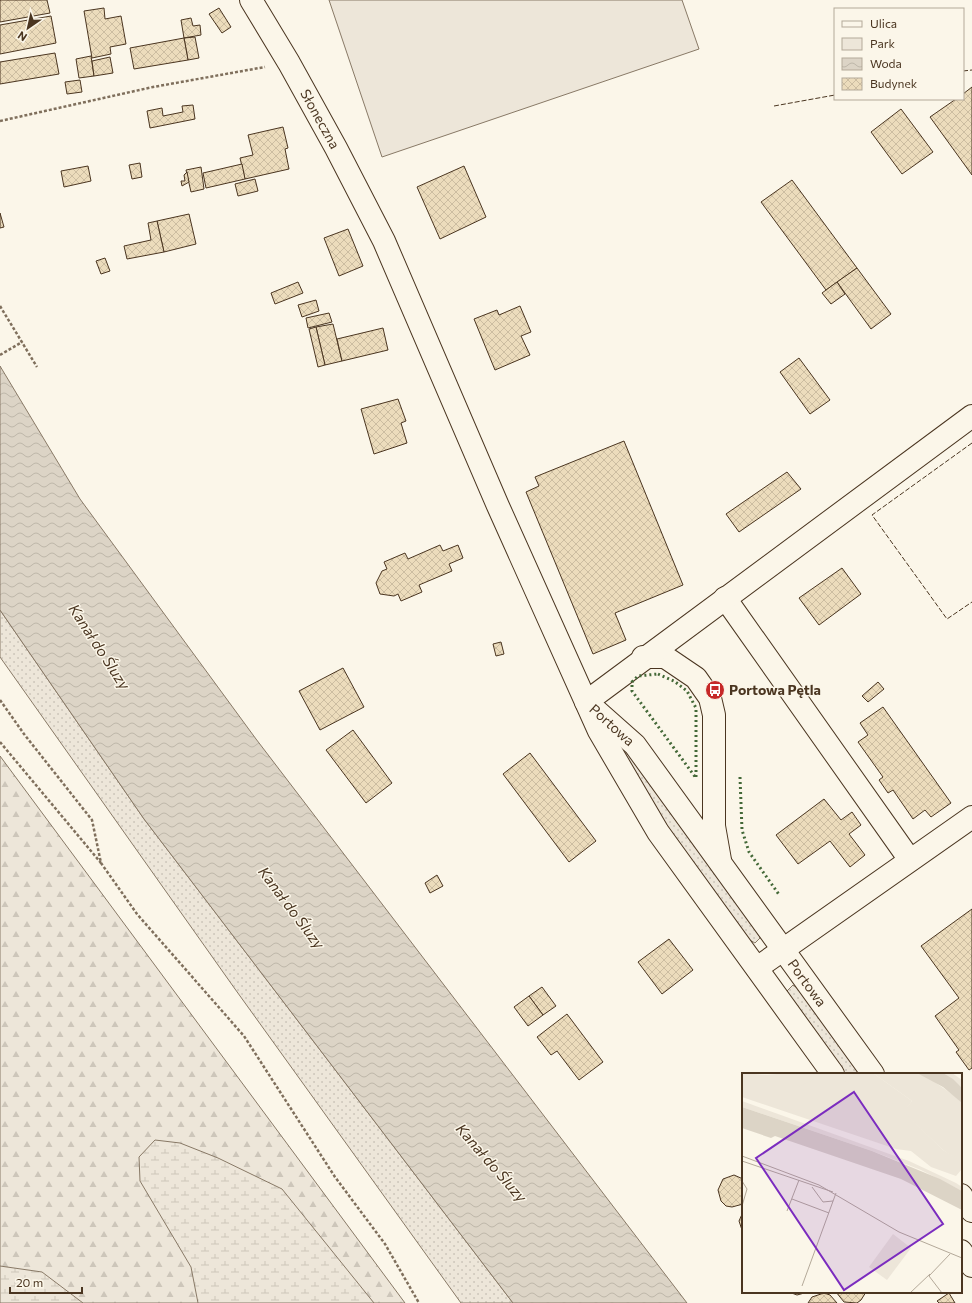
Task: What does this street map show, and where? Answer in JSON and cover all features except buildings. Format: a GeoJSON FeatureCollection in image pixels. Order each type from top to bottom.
{"type":"FeatureCollection","features":[{"type":"Feature","properties":{"kind":"street","name":"Słoneczna"},"geometry":{"type":"LineString","coordinates":[[251,0],[289,63],[384,241],[498,506],[586,702]]}},
{"type":"Feature","properties":{"kind":"street"},"geometry":{"type":"LineString","coordinates":[[586,702],[643,657],[972,416]]}},
{"type":"Feature","properties":{"kind":"street"},"geometry":{"type":"LineString","coordinates":[[725,598],[910,860]]}},
{"type":"Feature","properties":{"kind":"street"},"geometry":{"type":"LineString","coordinates":[[643,657],[665,657],[696,678],[710,698],[714,715],[714,826],[720,865]]}},
{"type":"Feature","properties":{"kind":"street","name":"Portowa"},"geometry":{"type":"LineString","coordinates":[[586,702],[635,745],[720,865],[872,1073]]}},
{"type":"Feature","properties":{"kind":"street","name":"Portowa"},"geometry":{"type":"LineString","coordinates":[[586,702],[599,731],[658,832],[832,1073]]}},
{"type":"Feature","properties":{"kind":"street"},"geometry":{"type":"LineString","coordinates":[[757,968],[972,817]]}},
{"type":"Feature","properties":{"kind":"street"},"geometry":{"type":"LineString","coordinates":[[962,1196],[972,1210]]}},
{"type":"Feature","properties":{"kind":"street"},"geometry":{"type":"LineString","coordinates":[[962,1221],[972,1214]]}},
{"type":"Feature","properties":{"kind":"street"},"geometry":{"type":"LineString","coordinates":[[962,1252],[972,1266]]}},
{"type":"Feature","properties":{"kind":"path"},"geometry":{"type":"LineString","coordinates":[[0,121],[153,87],[289,63]]}},
{"type":"Feature","properties":{"kind":"path"},"geometry":{"type":"LineString","coordinates":[[0,306],[37,367]]}},
{"type":"Feature","properties":{"kind":"path"},"geometry":{"type":"LineString","coordinates":[[0,355],[22,342]]}},
{"type":"Feature","properties":{"kind":"path"},"geometry":{"type":"LineString","coordinates":[[0,700],[24,734],[92,820],[102,863]]}},
{"type":"Feature","properties":{"kind":"path"},"geometry":{"type":"LineString","coordinates":[[0,742],[102,863],[137,914],[244,1036],[335,1177],[385,1244],[419,1303]]}},
{"type":"Feature","properties":{"kind":"green space"},"geometry":{"type":"Polygon","coordinates":[[[329,0],[682,0],[699,49],[382,157],[329,0]]]}},
{"type":"Feature","properties":{"kind":"green space"},"geometry":{"type":"Polygon","coordinates":[[[0,610],[144,819],[513,1303],[461,1303],[235,989],[0,657],[0,610]]]}},
{"type":"Feature","properties":{"kind":"green space"},"geometry":{"type":"Polygon","coordinates":[[[619,744],[626,748],[758,932],[760,938],[755,943],[748,939],[670,832],[619,744]]]}},
{"type":"Feature","properties":{"kind":"green space"},"geometry":{"type":"Polygon","coordinates":[[[0,756],[405,1303],[0,1303],[0,756]]]}},
{"type":"Feature","properties":{"kind":"green space"},"geometry":{"type":"Polygon","coordinates":[[[793,985],[801,991],[860,1073],[844,1073],[789,997],[787,991],[793,985]]]}},
{"type":"Feature","properties":{"kind":"green space"},"geometry":{"type":"Polygon","coordinates":[[[155,1140],[180,1143],[218,1158],[282,1189],[374,1303],[198,1303],[191,1267],[140,1181],[139,1157],[155,1140]]]}},
{"type":"Feature","properties":{"kind":"green space"},"geometry":{"type":"Polygon","coordinates":[[[0,1266],[42,1272],[83,1303],[0,1303],[0,1266]]]}},
{"type":"Feature","properties":{"kind":"water","name":"Kanał do Śluzy"},"geometry":{"type":"Polygon","coordinates":[[[0,366],[80,499],[256,739],[687,1303],[513,1303],[144,819],[0,610],[0,366]]]}},
{"type":"Feature","properties":{"kind":"hedge"},"geometry":{"type":"LineString","coordinates":[[658,674],[674,681],[687,691],[696,708],[696,778],[632,691],[632,682],[638,676],[658,674]]}},
{"type":"Feature","properties":{"kind":"hedge"},"geometry":{"type":"LineString","coordinates":[[740,777],[742,830],[749,852],[780,896]]}},
{"type":"Feature","properties":{"kind":"fence"},"geometry":{"type":"LineString","coordinates":[[964,71],[972,70]]}},
{"type":"Feature","properties":{"kind":"fence"},"geometry":{"type":"LineString","coordinates":[[774,106],[834,95]]}},
{"type":"Feature","properties":{"kind":"fence"},"geometry":{"type":"LineString","coordinates":[[972,443],[872,515],[947,619],[972,602]]}},
{"type":"Feature","properties":{"kind":"place","name":"Portowa Pętla"},"geometry":{"type":"Point","coordinates":[715,690]}}]}
